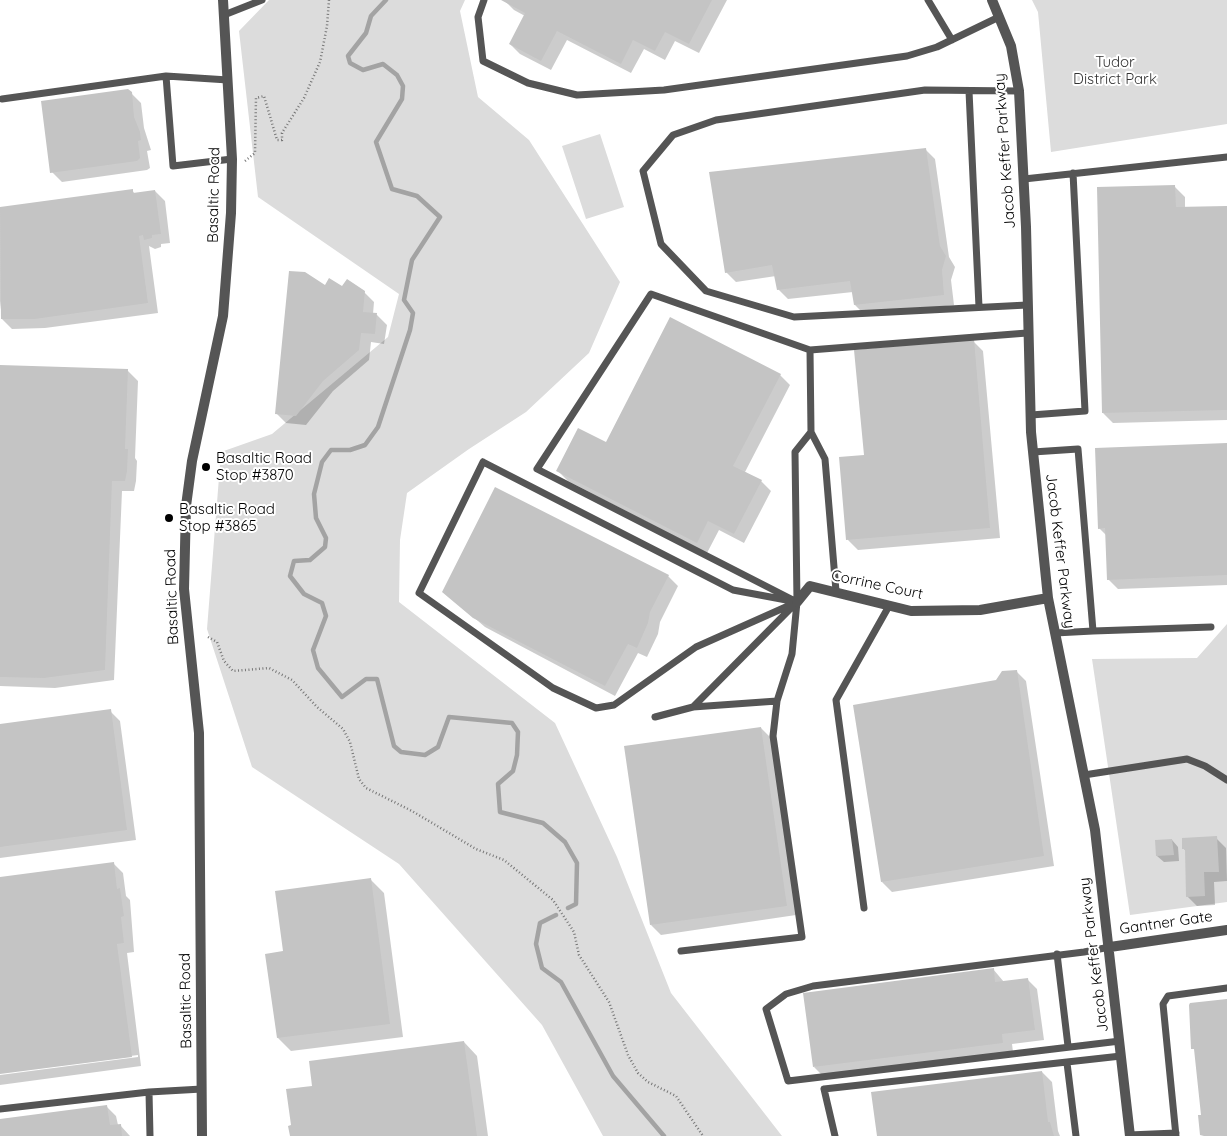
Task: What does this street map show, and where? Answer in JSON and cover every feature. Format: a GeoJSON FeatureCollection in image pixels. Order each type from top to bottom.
{"type":"FeatureCollection","features":[{"type":"Feature","properties":{"kind":"street","name":"Basaltic Road"},"geometry":{"type":"LineString","coordinates":[[202,1136],[199,733],[184,589],[186,506],[192,462],[223,316],[231,213],[232,159],[223,0]]}},
{"type":"Feature","properties":{"kind":"street","name":"Jacob Keffer Parkway"},"geometry":{"type":"LineString","coordinates":[[992,0],[1012,46],[1019,91],[1024,179],[1030,416],[1048,598],[1095,830],[1110,947],[1130,1136]]}},
{"type":"Feature","properties":{"kind":"street","name":"Corrine Court"},"geometry":{"type":"LineString","coordinates":[[797,602],[810,586],[911,611],[980,610],[1048,598]]}},
{"type":"Feature","properties":{"kind":"street","name":"Gantner Gate"},"geometry":{"type":"LineString","coordinates":[[1110,947],[1227,930]]}},
{"type":"Feature","properties":{"kind":"lane"},"geometry":{"type":"LineString","coordinates":[[484,0],[478,17],[483,61],[528,83],[577,95],[664,90],[908,56],[952,40],[999,18]]}},
{"type":"Feature","properties":{"kind":"lane"},"geometry":{"type":"LineString","coordinates":[[928,0],[952,40]]}},
{"type":"Feature","properties":{"kind":"lane"},"geometry":{"type":"LineString","coordinates":[[224,15],[258,1]]}},
{"type":"Feature","properties":{"kind":"lane"},"geometry":{"type":"LineString","coordinates":[[2,99],[166,76],[228,80]]}},
{"type":"Feature","properties":{"kind":"lane"},"geometry":{"type":"LineString","coordinates":[[166,76],[173,166],[232,159]]}},
{"type":"Feature","properties":{"kind":"lane"},"geometry":{"type":"LineString","coordinates":[[1019,91],[925,90],[716,120],[673,135],[643,171],[660,244],[706,291],[794,317],[1027,305]]}},
{"type":"Feature","properties":{"kind":"lane"},"geometry":{"type":"LineString","coordinates":[[969,91],[979,308]]}},
{"type":"Feature","properties":{"kind":"lane"},"geometry":{"type":"LineString","coordinates":[[1024,179],[1227,157]]}},
{"type":"Feature","properties":{"kind":"lane"},"geometry":{"type":"LineString","coordinates":[[1030,416],[1085,411],[1073,173]]}},
{"type":"Feature","properties":{"kind":"lane"},"geometry":{"type":"LineString","coordinates":[[797,602],[537,469],[651,294],[810,350],[1027,333]]}},
{"type":"Feature","properties":{"kind":"lane"},"geometry":{"type":"LineString","coordinates":[[810,350],[811,432],[825,459],[836,591]]}},
{"type":"Feature","properties":{"kind":"lane"},"geometry":{"type":"LineString","coordinates":[[682,951],[802,937],[773,736],[777,701],[792,654],[797,602],[795,452],[811,432]]}},
{"type":"Feature","properties":{"kind":"lane"},"geometry":{"type":"LineString","coordinates":[[1033,452],[1078,449],[1093,631]]}},
{"type":"Feature","properties":{"kind":"lane"},"geometry":{"type":"LineString","coordinates":[[483,462],[733,590],[797,602],[696,647],[614,705],[596,708],[554,688],[419,593],[483,462]]}},
{"type":"Feature","properties":{"kind":"lane"},"geometry":{"type":"LineString","coordinates":[[693,707],[797,602]]}},
{"type":"Feature","properties":{"kind":"lane"},"geometry":{"type":"LineString","coordinates":[[864,908],[836,700],[889,606]]}},
{"type":"Feature","properties":{"kind":"lane"},"geometry":{"type":"LineString","coordinates":[[1055,633],[1211,627]]}},
{"type":"Feature","properties":{"kind":"lane"},"geometry":{"type":"LineString","coordinates":[[655,717],[693,707],[777,701]]}},
{"type":"Feature","properties":{"kind":"lane"},"geometry":{"type":"LineString","coordinates":[[1084,775],[1187,759],[1205,766],[1227,780]]}},
{"type":"Feature","properties":{"kind":"lane"},"geometry":{"type":"LineString","coordinates":[[1110,947],[813,986],[786,994],[766,1009],[788,1081],[1120,1041]]}},
{"type":"Feature","properties":{"kind":"lane"},"geometry":{"type":"LineString","coordinates":[[1057,954],[1068,1046]]}},
{"type":"Feature","properties":{"kind":"lane"},"geometry":{"type":"LineString","coordinates":[[1130,1136],[1176,1134],[1163,1004],[1168,996],[1227,988]]}},
{"type":"Feature","properties":{"kind":"lane"},"geometry":{"type":"LineString","coordinates":[[835,1136],[824,1089],[1121,1056]]}},
{"type":"Feature","properties":{"kind":"lane"},"geometry":{"type":"LineString","coordinates":[[1067,1063],[1076,1136]]}},
{"type":"Feature","properties":{"kind":"lane"},"geometry":{"type":"LineString","coordinates":[[0,1109],[148,1092],[202,1089]]}},
{"type":"Feature","properties":{"kind":"lane"},"geometry":{"type":"LineString","coordinates":[[148,1092],[150,1136]]}},
{"type":"Feature","properties":{"kind":"path"},"geometry":{"type":"LineString","coordinates":[[244,161],[255,153],[256,98],[264,96],[277,140],[282,140],[282,132],[304,98],[320,62],[327,26],[329,0]]}},
{"type":"Feature","properties":{"kind":"path"},"geometry":{"type":"LineString","coordinates":[[208,637],[216,642],[224,661],[233,671],[269,668],[292,680],[316,707],[343,728],[350,742],[359,779],[366,788],[412,811],[476,849],[504,860],[553,900],[574,932],[579,955],[609,1002],[628,1055],[638,1073],[648,1082],[676,1096],[703,1136]]}},
{"type":"Feature","properties":{"kind":"green space"},"geometry":{"type":"Polygon","coordinates":[[[269,0],[465,0],[460,11],[478,97],[529,140],[620,282],[589,353],[526,412],[407,493],[400,540],[399,602],[555,723],[617,857],[671,993],[782,1136],[603,1136],[542,1025],[399,864],[252,767],[207,629],[221,452],[272,434],[388,337],[399,294],[258,197],[239,31],[269,0]]]}},
{"type":"Feature","properties":{"kind":"green space","name":"Tudor District Park"},"geometry":{"type":"Polygon","coordinates":[[[1032,0],[1227,0],[1227,124],[1051,152],[1038,12],[1032,0]]]}},
{"type":"Feature","properties":{"kind":"green space"},"geometry":{"type":"Polygon","coordinates":[[[600,134],[624,207],[586,219],[562,146],[600,134]]]}},
{"type":"Feature","properties":{"kind":"green space"},"geometry":{"type":"Polygon","coordinates":[[[1227,624],[1227,902],[1130,915],[1092,659],[1197,658],[1227,624]]]}},
{"type":"Feature","properties":{"kind":"building"},"geometry":{"type":"Polygon","coordinates":[[[501,0],[712,0],[689,44],[665,32],[655,51],[633,40],[621,64],[557,31],[541,61],[509,44],[525,13],[501,0]]]}},
{"type":"Feature","properties":{"kind":"building"},"geometry":{"type":"Polygon","coordinates":[[[128,89],[132,92],[134,117],[140,132],[141,140],[138,141],[140,158],[137,161],[50,173],[41,101],[128,89]]]}},
{"type":"Feature","properties":{"kind":"building"},"geometry":{"type":"Polygon","coordinates":[[[926,148],[940,246],[946,256],[942,270],[944,295],[854,305],[850,281],[777,290],[772,265],[725,273],[709,172],[926,148]]]}},
{"type":"Feature","properties":{"kind":"building"},"geometry":{"type":"Polygon","coordinates":[[[1175,185],[1176,207],[1227,206],[1227,410],[1102,413],[1097,187],[1175,185]]]}},
{"type":"Feature","properties":{"kind":"building"},"geometry":{"type":"Polygon","coordinates":[[[133,189],[133,193],[155,190],[161,234],[152,235],[152,238],[144,240],[143,235],[139,236],[148,303],[35,319],[1,319],[0,207],[133,189]]]}},
{"type":"Feature","properties":{"kind":"building"},"geometry":{"type":"Polygon","coordinates":[[[289,271],[305,272],[325,285],[329,278],[342,286],[347,279],[365,291],[363,312],[377,313],[375,334],[361,333],[359,350],[323,381],[296,416],[275,414],[289,271]]]}},
{"type":"Feature","properties":{"kind":"building"},"geometry":{"type":"Polygon","coordinates":[[[670,317],[781,374],[733,466],[762,480],[734,534],[708,521],[697,543],[556,471],[578,428],[606,442],[670,317]]]}},
{"type":"Feature","properties":{"kind":"building"},"geometry":{"type":"Polygon","coordinates":[[[974,339],[990,528],[846,540],[839,457],[864,455],[854,350],[974,339]]]}},
{"type":"Feature","properties":{"kind":"building"},"geometry":{"type":"Polygon","coordinates":[[[0,365],[128,369],[125,449],[128,449],[127,471],[125,481],[112,481],[105,670],[44,678],[0,677],[0,365]]]}},
{"type":"Feature","properties":{"kind":"building"},"geometry":{"type":"Polygon","coordinates":[[[1227,443],[1227,575],[1107,580],[1105,528],[1098,529],[1095,448],[1227,443]]]}},
{"type":"Feature","properties":{"kind":"building"},"geometry":{"type":"Polygon","coordinates":[[[495,487],[669,575],[650,612],[648,623],[637,648],[628,644],[605,686],[473,618],[442,592],[495,487]]]}},
{"type":"Feature","properties":{"kind":"building"},"geometry":{"type":"Polygon","coordinates":[[[1017,670],[1044,856],[881,882],[853,705],[996,680],[1002,671],[1017,670]]]}},
{"type":"Feature","properties":{"kind":"building"},"geometry":{"type":"Polygon","coordinates":[[[111,709],[127,830],[0,847],[0,724],[111,709]]]}},
{"type":"Feature","properties":{"kind":"building"},"geometry":{"type":"Polygon","coordinates":[[[761,727],[787,906],[650,925],[624,746],[761,727]]]}},
{"type":"Feature","properties":{"kind":"building"},"geometry":{"type":"Polygon","coordinates":[[[1217,836],[1219,872],[1204,872],[1205,896],[1186,897],[1185,849],[1182,849],[1182,838],[1217,836]]]}},
{"type":"Feature","properties":{"kind":"building"},"geometry":{"type":"Polygon","coordinates":[[[1172,839],[1174,855],[1156,856],[1155,840],[1172,839]]]}},
{"type":"Feature","properties":{"kind":"building"},"geometry":{"type":"Polygon","coordinates":[[[114,862],[117,889],[120,888],[124,916],[121,917],[124,943],[117,944],[132,1057],[0,1074],[0,877],[114,862]]]}},
{"type":"Feature","properties":{"kind":"building"},"geometry":{"type":"Polygon","coordinates":[[[371,878],[390,1024],[277,1038],[265,954],[283,951],[275,891],[371,878]]]}},
{"type":"Feature","properties":{"kind":"building"},"geometry":{"type":"Polygon","coordinates":[[[994,968],[995,982],[1028,978],[1035,1030],[1002,1034],[1003,1043],[813,1067],[803,993],[994,968]]]}},
{"type":"Feature","properties":{"kind":"building"},"geometry":{"type":"Polygon","coordinates":[[[1227,999],[1227,1136],[1204,1136],[1200,1135],[1198,1115],[1201,1115],[1194,1049],[1191,1049],[1189,1005],[1190,1003],[1227,999]]]}},
{"type":"Feature","properties":{"kind":"building"},"geometry":{"type":"Polygon","coordinates":[[[464,1041],[477,1136],[290,1136],[288,1126],[291,1125],[286,1089],[312,1086],[309,1061],[464,1041]]]}},
{"type":"Feature","properties":{"kind":"building"},"geometry":{"type":"Polygon","coordinates":[[[1042,1071],[1048,1122],[1050,1122],[1054,1136],[877,1136],[871,1092],[1042,1071]]]}},
{"type":"Feature","properties":{"kind":"building"},"geometry":{"type":"Polygon","coordinates":[[[107,1105],[110,1125],[121,1124],[122,1136],[0,1136],[0,1119],[107,1105]]]}},
{"type":"Feature","properties":{"kind":"waterway"},"geometry":{"type":"LineString","coordinates":[[386,0],[371,16],[366,33],[348,56],[350,63],[363,70],[383,64],[397,75],[403,86],[402,99],[376,142],[392,189],[417,196],[440,217],[412,260],[404,300],[413,313],[410,330],[378,427],[365,445],[350,450],[331,450],[322,462],[314,494],[316,518],[326,538],[325,547],[310,560],[294,561],[290,576],[304,594],[322,603],[326,616],[313,650],[318,668],[342,697],[366,679],[377,679],[394,746],[401,752],[425,755],[438,747],[449,717],[512,723],[518,732],[517,755],[513,771],[498,784],[500,812],[543,823],[565,842],[577,863],[576,904],[568,908]]}},
{"type":"Feature","properties":{"kind":"waterway"},"geometry":{"type":"LineString","coordinates":[[556,915],[540,923],[536,944],[542,968],[561,982],[613,1076],[664,1136]]}},
{"type":"Feature","properties":{"kind":"place","name":"Basaltic Road Stop #3870"},"geometry":{"type":"Point","coordinates":[206,467]}},
{"type":"Feature","properties":{"kind":"place","name":"Basaltic Road Stop #3865"},"geometry":{"type":"Point","coordinates":[169,518]}}]}
